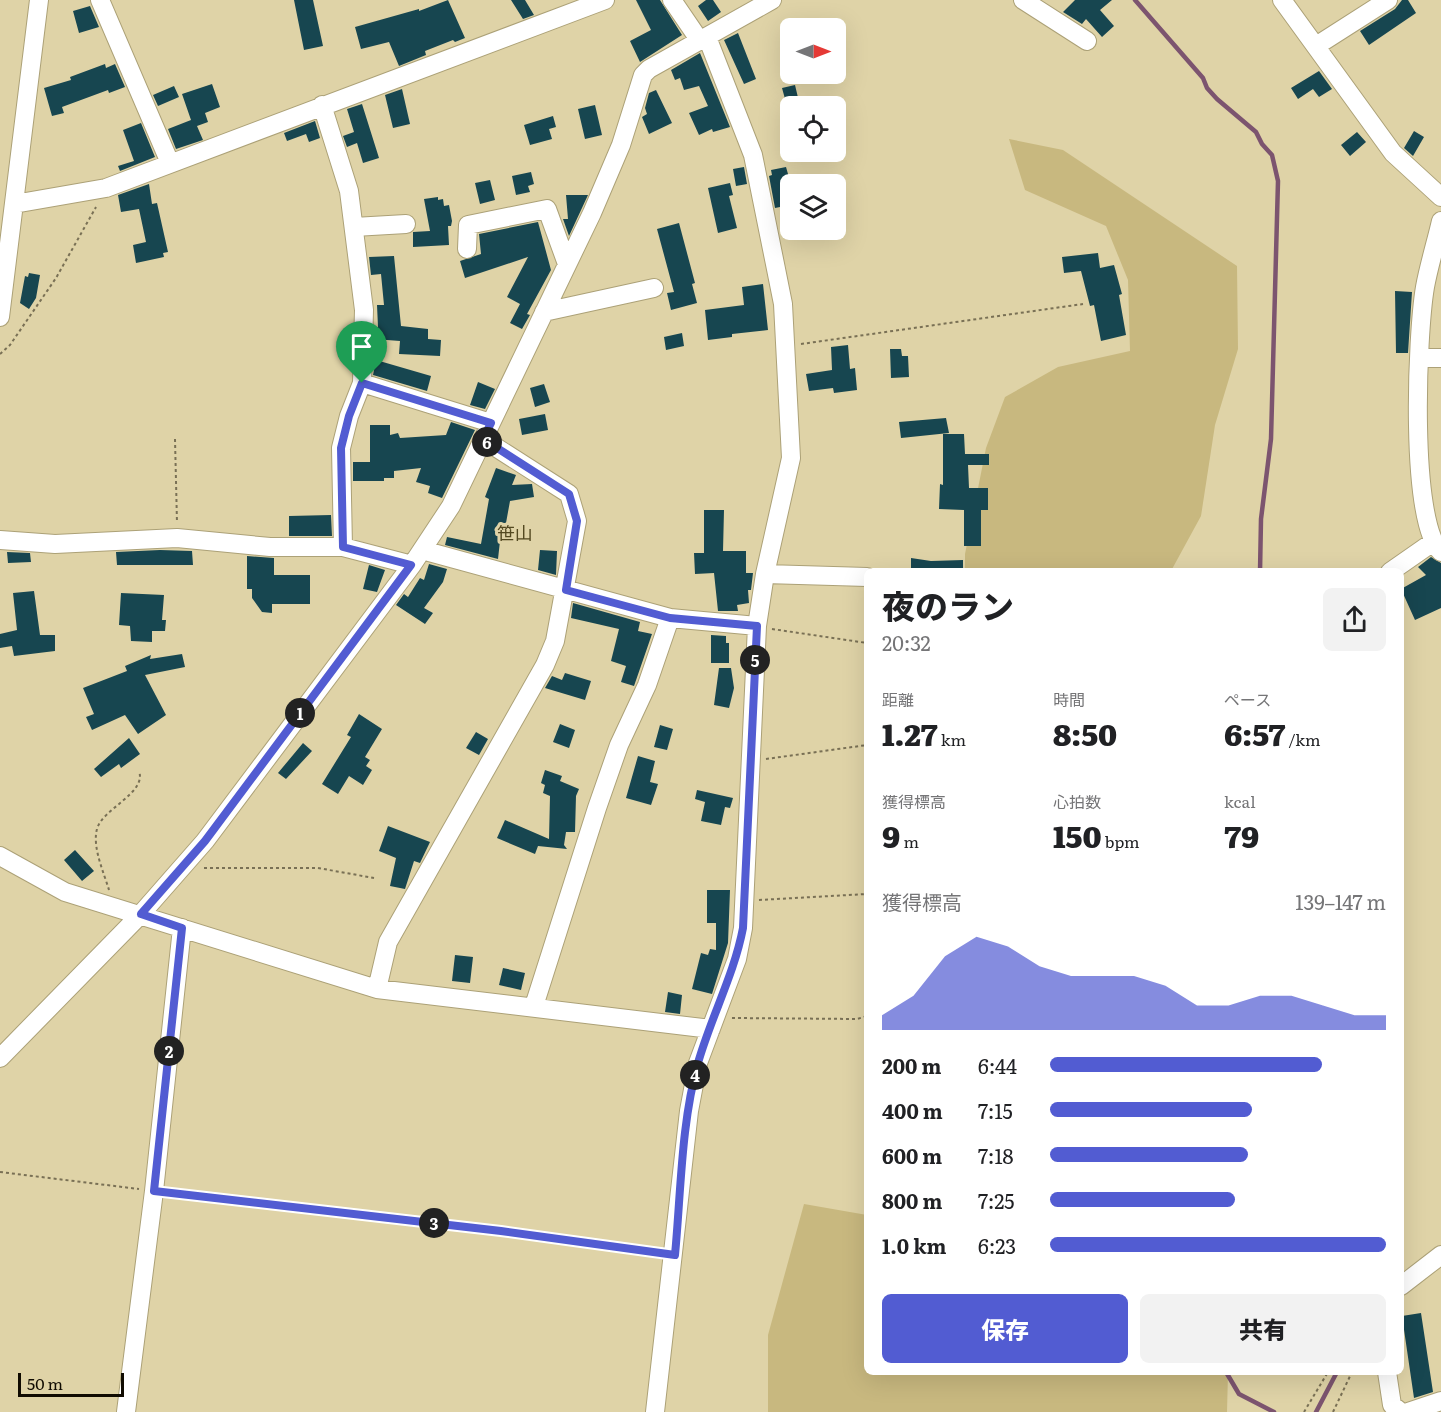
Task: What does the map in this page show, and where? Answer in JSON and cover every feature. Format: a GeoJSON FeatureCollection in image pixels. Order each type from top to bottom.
{"type":"FeatureCollection","features":[{"type":"Feature","properties":{"kind":"street"},"geometry":{"type":"LineString","coordinates":[[0,317],[39,0]]}},
{"type":"Feature","properties":{"kind":"street"},"geometry":{"type":"LineString","coordinates":[[100,0],[170,163]]}},
{"type":"Feature","properties":{"kind":"street"},"geometry":{"type":"LineString","coordinates":[[14,204],[106,188],[605,0]]}},
{"type":"Feature","properties":{"kind":"street"},"geometry":{"type":"LineString","coordinates":[[655,1412],[675,1255],[689,1110],[698,1063],[737,959],[743,928],[757,626],[765,574],[791,458],[783,304],[753,155],[704,39],[672,0]]}},
{"type":"Feature","properties":{"kind":"street"},"geometry":{"type":"LineString","coordinates":[[0,1058],[141,914],[205,841],[417,557],[451,506],[567,264],[621,145],[643,75],[649,69],[772,0]]}},
{"type":"Feature","properties":{"kind":"street"},"geometry":{"type":"LineString","coordinates":[[1023,0],[1087,41]]}},
{"type":"Feature","properties":{"kind":"street"},"geometry":{"type":"LineString","coordinates":[[1282,0],[1393,153],[1441,197]]}},
{"type":"Feature","properties":{"kind":"street"},"geometry":{"type":"LineString","coordinates":[[1316,46],[1388,0]]}},
{"type":"Feature","properties":{"kind":"street"},"geometry":{"type":"LineString","coordinates":[[322,105],[350,191],[364,310],[362,383],[349,416],[341,448],[343,547]]}},
{"type":"Feature","properties":{"kind":"street"},"geometry":{"type":"LineString","coordinates":[[467,249],[468,225],[547,209],[567,264]]}},
{"type":"Feature","properties":{"kind":"street"},"geometry":{"type":"LineString","coordinates":[[1398,568],[1437,547],[1424,512],[1420,465],[1420,358],[1425,288],[1441,220]]}},
{"type":"Feature","properties":{"kind":"street"},"geometry":{"type":"LineString","coordinates":[[354,227],[406,224]]}},
{"type":"Feature","properties":{"kind":"street"},"geometry":{"type":"LineString","coordinates":[[544,312],[654,288]]}},
{"type":"Feature","properties":{"kind":"street"},"geometry":{"type":"LineString","coordinates":[[1420,358],[1441,358]]}},
{"type":"Feature","properties":{"kind":"street"},"geometry":{"type":"LineString","coordinates":[[362,383],[487,431],[569,494],[577,521],[555,641],[545,665],[388,942],[377,989]]}},
{"type":"Feature","properties":{"kind":"street"},"geometry":{"type":"LineString","coordinates":[[0,540],[55,544],[177,538],[270,547],[343,547],[417,557],[566,590],[670,618],[757,626]]}},
{"type":"Feature","properties":{"kind":"street"},"geometry":{"type":"LineString","coordinates":[[765,574],[864,578]]}},
{"type":"Feature","properties":{"kind":"street"},"geometry":{"type":"LineString","coordinates":[[534,1006],[597,808],[619,746],[647,685],[670,618]]}},
{"type":"Feature","properties":{"kind":"street"},"geometry":{"type":"LineString","coordinates":[[0,856],[65,892],[377,989],[713,1023]]}},
{"type":"Feature","properties":{"kind":"street"},"geometry":{"type":"LineString","coordinates":[[126,1412],[154,1191],[182,928]]}},
{"type":"Feature","properties":{"kind":"street"},"geometry":{"type":"LineString","coordinates":[[1404,1284],[1441,1255]]}},
{"type":"Feature","properties":{"kind":"street"},"geometry":{"type":"LineString","coordinates":[[1387,1375],[1392,1405],[1401,1412]]}},
{"type":"Feature","properties":{"kind":"street"},"geometry":{"type":"LineString","coordinates":[[1408,1412],[1441,1401]]}},
{"type":"Feature","properties":{"kind":"path"},"geometry":{"type":"LineString","coordinates":[[0,354],[10,345],[56,278],[106,188]]}},
{"type":"Feature","properties":{"kind":"path"},"geometry":{"type":"LineString","coordinates":[[786,346],[1083,304]]}},
{"type":"Feature","properties":{"kind":"path"},"geometry":{"type":"LineString","coordinates":[[175,439],[177,538]]}},
{"type":"Feature","properties":{"kind":"path"},"geometry":{"type":"LineString","coordinates":[[757,626],[864,643]]}},
{"type":"Feature","properties":{"kind":"path"},"geometry":{"type":"LineString","coordinates":[[751,761],[864,745]]}},
{"type":"Feature","properties":{"kind":"path"},"geometry":{"type":"LineString","coordinates":[[114,906],[98,851],[97,829],[102,820],[138,787],[141,776],[139,771]]}},
{"type":"Feature","properties":{"kind":"path"},"geometry":{"type":"LineString","coordinates":[[183,866],[219,869],[318,868],[374,878]]}},
{"type":"Feature","properties":{"kind":"path"},"geometry":{"type":"LineString","coordinates":[[744,900],[864,894]]}},
{"type":"Feature","properties":{"kind":"path"},"geometry":{"type":"LineString","coordinates":[[713,1023],[857,1019],[864,1017]]}},
{"type":"Feature","properties":{"kind":"path"},"geometry":{"type":"LineString","coordinates":[[0,1172],[501,1231],[675,1255]]}},
{"type":"Feature","properties":{"kind":"path"},"geometry":{"type":"LineString","coordinates":[[1304,1412],[1326,1375]]}},
{"type":"Feature","properties":{"kind":"path"},"geometry":{"type":"LineString","coordinates":[[1333,1412],[1351,1375]]}},
{"type":"Feature","properties":{"kind":"shaded area"},"geometry":{"type":"Polygon","coordinates":[[[1009,139],[1063,150],[1237,266],[1238,349],[1215,425],[1201,516],[1173,568],[965,568],[965,554],[986,448],[1005,397],[1058,367],[1130,351],[1128,280],[1106,226],[1025,190],[1009,139]]]}},
{"type":"Feature","properties":{"kind":"shaded area"},"geometry":{"type":"Polygon","coordinates":[[[804,1204],[864,1214],[864,1375],[1228,1375],[1227,1412],[768,1412],[768,1335],[804,1204]]]}},
{"type":"Feature","properties":{"kind":"building"},"geometry":{"type":"Polygon","coordinates":[[[294,0],[313,0],[323,46],[304,50],[294,0]]]}},
{"type":"Feature","properties":{"kind":"building"},"geometry":{"type":"Polygon","coordinates":[[[448,0],[465,38],[455,42],[453,40],[425,51],[426,55],[399,66],[389,42],[361,49],[355,27],[419,9],[419,11],[448,0]]]}},
{"type":"Feature","properties":{"kind":"building"},"geometry":{"type":"Polygon","coordinates":[[[511,0],[525,0],[534,15],[523,19],[511,0]]]}},
{"type":"Feature","properties":{"kind":"building"},"geometry":{"type":"Polygon","coordinates":[[[636,0],[660,0],[682,35],[640,62],[630,41],[651,30],[636,0]]]}},
{"type":"Feature","properties":{"kind":"building"},"geometry":{"type":"Polygon","coordinates":[[[706,0],[713,0],[721,12],[708,21],[698,6],[706,0]]]}},
{"type":"Feature","properties":{"kind":"building"},"geometry":{"type":"Polygon","coordinates":[[[1075,0],[1112,0],[1100,10],[1114,26],[1102,37],[1086,19],[1082,24],[1063,12],[1075,0]]]}},
{"type":"Feature","properties":{"kind":"building"},"geometry":{"type":"Polygon","coordinates":[[[1402,0],[1408,0],[1416,13],[1369,45],[1360,31],[1395,9],[1402,0]]]}},
{"type":"Feature","properties":{"kind":"building"},"geometry":{"type":"Polygon","coordinates":[[[90,6],[99,27],[79,33],[73,11],[90,6]]]}},
{"type":"Feature","properties":{"kind":"building"},"geometry":{"type":"Polygon","coordinates":[[[738,33],[756,79],[744,84],[724,40],[738,33]]]}},
{"type":"Feature","properties":{"kind":"building"},"geometry":{"type":"Polygon","coordinates":[[[700,53],[730,127],[713,132],[712,129],[699,135],[689,113],[708,106],[699,86],[684,90],[680,78],[675,80],[671,70],[700,53]]]}},
{"type":"Feature","properties":{"kind":"building"},"geometry":{"type":"Polygon","coordinates":[[[105,64],[106,68],[115,64],[125,87],[109,93],[108,90],[62,107],[64,113],[52,116],[44,88],[71,80],[70,77],[105,64]]]}},
{"type":"Feature","properties":{"kind":"building"},"geometry":{"type":"Polygon","coordinates":[[[1319,71],[1332,89],[1319,97],[1313,89],[1298,99],[1291,88],[1319,71]]]}},
{"type":"Feature","properties":{"kind":"building"},"geometry":{"type":"Polygon","coordinates":[[[212,84],[220,107],[205,113],[208,122],[197,126],[203,140],[176,149],[168,129],[191,120],[182,94],[212,84]]]}},
{"type":"Feature","properties":{"kind":"building"},"geometry":{"type":"Polygon","coordinates":[[[795,85],[798,96],[784,96],[782,88],[795,85]]]}},
{"type":"Feature","properties":{"kind":"building"},"geometry":{"type":"Polygon","coordinates":[[[174,86],[179,97],[158,106],[153,95],[174,86]]]}},
{"type":"Feature","properties":{"kind":"building"},"geometry":{"type":"Polygon","coordinates":[[[402,89],[410,124],[393,128],[385,95],[402,89]]]}},
{"type":"Feature","properties":{"kind":"building"},"geometry":{"type":"Polygon","coordinates":[[[656,90],[672,123],[649,134],[642,117],[647,114],[645,108],[649,93],[656,90]]]}},
{"type":"Feature","properties":{"kind":"building"},"geometry":{"type":"Polygon","coordinates":[[[362,104],[379,158],[363,163],[357,143],[347,147],[343,136],[354,132],[347,109],[362,104]]]}},
{"type":"Feature","properties":{"kind":"building"},"geometry":{"type":"Polygon","coordinates":[[[595,105],[602,135],[585,139],[578,109],[595,105]]]}},
{"type":"Feature","properties":{"kind":"building"},"geometry":{"type":"Polygon","coordinates":[[[553,116],[556,127],[549,129],[552,139],[530,145],[524,125],[553,116]]]}},
{"type":"Feature","properties":{"kind":"building"},"geometry":{"type":"Polygon","coordinates":[[[315,121],[320,138],[309,142],[306,134],[287,141],[284,133],[315,121]]]}},
{"type":"Feature","properties":{"kind":"building"},"geometry":{"type":"Polygon","coordinates":[[[141,123],[155,157],[120,171],[118,166],[134,161],[123,130],[141,123]]]}},
{"type":"Feature","properties":{"kind":"building"},"geometry":{"type":"Polygon","coordinates":[[[1414,131],[1424,137],[1413,156],[1404,148],[1414,131]]]}},
{"type":"Feature","properties":{"kind":"building"},"geometry":{"type":"Polygon","coordinates":[[[1357,132],[1366,142],[1350,156],[1341,145],[1357,132]]]}},
{"type":"Feature","properties":{"kind":"building"},"geometry":{"type":"Polygon","coordinates":[[[744,167],[747,184],[736,186],[733,169],[744,167]]]}},
{"type":"Feature","properties":{"kind":"building"},"geometry":{"type":"Polygon","coordinates":[[[786,167],[788,174],[780,174],[780,207],[775,208],[769,176],[772,175],[771,170],[786,167]]]}},
{"type":"Feature","properties":{"kind":"building"},"geometry":{"type":"Polygon","coordinates":[[[531,172],[534,184],[528,186],[530,192],[516,195],[512,176],[531,172]]]}},
{"type":"Feature","properties":{"kind":"building"},"geometry":{"type":"Polygon","coordinates":[[[490,180],[495,200],[480,204],[475,183],[490,180]]]}},
{"type":"Feature","properties":{"kind":"building"},"geometry":{"type":"Polygon","coordinates":[[[730,183],[733,195],[729,196],[737,228],[718,233],[708,188],[730,183]]]}},
{"type":"Feature","properties":{"kind":"building"},"geometry":{"type":"Polygon","coordinates":[[[149,184],[152,204],[157,203],[168,252],[163,253],[164,257],[136,263],[133,245],[146,242],[139,209],[121,212],[118,195],[149,184]]]}},
{"type":"Feature","properties":{"kind":"building"},"geometry":{"type":"Polygon","coordinates":[[[566,195],[588,195],[569,236],[563,219],[568,219],[566,195]]]}},
{"type":"Feature","properties":{"kind":"building"},"geometry":{"type":"Polygon","coordinates":[[[438,197],[438,200],[443,199],[444,206],[449,205],[452,221],[451,226],[448,226],[449,245],[413,247],[413,232],[430,231],[424,199],[438,197]]]}},
{"type":"Feature","properties":{"kind":"building"},"geometry":{"type":"Polygon","coordinates":[[[538,222],[551,270],[527,314],[530,315],[522,329],[510,323],[520,304],[507,297],[528,257],[465,278],[460,261],[481,254],[479,234],[538,222]]]}},
{"type":"Feature","properties":{"kind":"building"},"geometry":{"type":"Polygon","coordinates":[[[679,223],[695,283],[692,284],[697,303],[671,310],[667,293],[674,292],[657,229],[679,223]]]}},
{"type":"Feature","properties":{"kind":"building"},"geometry":{"type":"Polygon","coordinates":[[[1098,253],[1100,268],[1114,265],[1122,294],[1119,295],[1126,335],[1101,341],[1094,305],[1090,306],[1081,271],[1064,273],[1062,257],[1098,253]]]}},
{"type":"Feature","properties":{"kind":"building"},"geometry":{"type":"Polygon","coordinates":[[[394,256],[401,326],[428,329],[428,339],[441,340],[440,356],[399,354],[400,341],[374,339],[375,327],[378,327],[377,305],[384,305],[381,274],[371,275],[369,257],[394,256]]]}},
{"type":"Feature","properties":{"kind":"building"},"geometry":{"type":"Polygon","coordinates":[[[29,273],[40,275],[36,298],[29,309],[20,303],[25,276],[28,277],[29,273]]]}},
{"type":"Feature","properties":{"kind":"building"},"geometry":{"type":"Polygon","coordinates":[[[763,284],[768,330],[732,334],[732,337],[708,340],[705,310],[744,305],[742,287],[763,284]]]}},
{"type":"Feature","properties":{"kind":"building"},"geometry":{"type":"Polygon","coordinates":[[[1395,291],[1412,292],[1408,353],[1396,353],[1395,291]]]}},
{"type":"Feature","properties":{"kind":"building"},"geometry":{"type":"Polygon","coordinates":[[[682,333],[684,346],[666,350],[664,337],[682,333]]]}},
{"type":"Feature","properties":{"kind":"building"},"geometry":{"type":"Polygon","coordinates":[[[848,345],[850,369],[855,368],[857,390],[834,393],[833,388],[809,391],[806,374],[832,370],[831,347],[848,345]]]}},
{"type":"Feature","properties":{"kind":"building"},"geometry":{"type":"Polygon","coordinates":[[[890,349],[901,349],[902,356],[908,356],[909,377],[891,378],[890,349]]]}},
{"type":"Feature","properties":{"kind":"building"},"geometry":{"type":"Polygon","coordinates":[[[376,360],[431,376],[427,391],[373,375],[376,360]]]}},
{"type":"Feature","properties":{"kind":"building"},"geometry":{"type":"Polygon","coordinates":[[[478,382],[495,389],[485,409],[470,405],[478,382]]]}},
{"type":"Feature","properties":{"kind":"building"},"geometry":{"type":"Polygon","coordinates":[[[544,384],[550,402],[535,407],[530,388],[544,384]]]}},
{"type":"Feature","properties":{"kind":"building"},"geometry":{"type":"Polygon","coordinates":[[[545,414],[548,430],[522,435],[519,419],[545,414]]]}},
{"type":"Feature","properties":{"kind":"building"},"geometry":{"type":"Polygon","coordinates":[[[946,418],[949,433],[901,438],[899,422],[946,418]]]}},
{"type":"Feature","properties":{"kind":"building"},"geometry":{"type":"Polygon","coordinates":[[[451,422],[475,430],[442,498],[428,493],[430,486],[416,482],[421,468],[394,471],[394,478],[384,478],[384,481],[353,481],[353,462],[370,462],[370,425],[390,425],[390,435],[398,433],[400,438],[446,435],[451,422]]]}},
{"type":"Feature","properties":{"kind":"building"},"geometry":{"type":"Polygon","coordinates":[[[943,434],[964,434],[965,454],[989,454],[989,465],[968,465],[969,488],[988,488],[988,510],[981,510],[981,546],[964,546],[964,510],[939,509],[940,484],[943,485],[943,434]]]}},
{"type":"Feature","properties":{"kind":"building"},"geometry":{"type":"Polygon","coordinates":[[[496,468],[516,475],[512,485],[532,484],[534,497],[510,501],[506,523],[502,523],[498,559],[445,545],[447,537],[481,544],[489,499],[485,497],[496,468]]]}},
{"type":"Feature","properties":{"kind":"building"},"geometry":{"type":"Polygon","coordinates":[[[704,510],[724,510],[723,551],[746,551],[746,573],[753,573],[751,590],[748,590],[749,603],[737,605],[738,611],[718,611],[714,573],[695,574],[694,553],[704,553],[704,510]]]}},
{"type":"Feature","properties":{"kind":"building"},"geometry":{"type":"Polygon","coordinates":[[[331,515],[332,536],[289,536],[289,516],[331,515]]]}},
{"type":"Feature","properties":{"kind":"building"},"geometry":{"type":"Polygon","coordinates":[[[540,550],[557,551],[556,575],[538,570],[540,550]]]}},
{"type":"Feature","properties":{"kind":"building"},"geometry":{"type":"Polygon","coordinates":[[[192,551],[193,565],[117,565],[116,552],[192,551]]]}},
{"type":"Feature","properties":{"kind":"building"},"geometry":{"type":"Polygon","coordinates":[[[7,552],[30,553],[31,562],[8,563],[7,552]]]}},
{"type":"Feature","properties":{"kind":"building"},"geometry":{"type":"Polygon","coordinates":[[[247,556],[274,558],[274,575],[310,575],[310,604],[272,604],[272,613],[262,612],[252,598],[252,589],[247,589],[247,556]]]}},
{"type":"Feature","properties":{"kind":"building"},"geometry":{"type":"Polygon","coordinates":[[[1431,557],[1441,563],[1441,608],[1415,620],[1404,596],[1404,587],[1426,575],[1418,567],[1431,557]]]}},
{"type":"Feature","properties":{"kind":"building"},"geometry":{"type":"Polygon","coordinates":[[[911,558],[931,561],[963,560],[963,568],[911,568],[911,558]]]}},
{"type":"Feature","properties":{"kind":"building"},"geometry":{"type":"Polygon","coordinates":[[[429,564],[447,569],[443,582],[424,608],[433,613],[425,624],[396,605],[404,594],[408,597],[420,578],[424,580],[429,564]]]}},
{"type":"Feature","properties":{"kind":"building"},"geometry":{"type":"Polygon","coordinates":[[[369,565],[385,570],[377,592],[363,589],[369,565]]]}},
{"type":"Feature","properties":{"kind":"building"},"geometry":{"type":"Polygon","coordinates":[[[34,591],[40,635],[55,635],[55,651],[14,656],[12,646],[0,648],[0,634],[17,630],[13,593],[34,591]]]}},
{"type":"Feature","properties":{"kind":"building"},"geometry":{"type":"Polygon","coordinates":[[[121,593],[164,595],[162,620],[166,620],[165,631],[152,631],[152,642],[131,641],[130,626],[119,625],[121,593]]]}},
{"type":"Feature","properties":{"kind":"building"},"geometry":{"type":"Polygon","coordinates":[[[573,603],[640,622],[638,631],[652,634],[634,686],[621,682],[626,666],[611,661],[619,629],[571,618],[573,603]]]}},
{"type":"Feature","properties":{"kind":"building"},"geometry":{"type":"Polygon","coordinates":[[[711,635],[726,636],[726,643],[729,643],[729,663],[711,663],[711,635]]]}},
{"type":"Feature","properties":{"kind":"building"},"geometry":{"type":"Polygon","coordinates":[[[182,654],[185,667],[145,675],[166,715],[138,734],[125,715],[92,730],[86,717],[94,714],[83,688],[127,671],[125,666],[151,655],[150,659],[182,654]]]}},
{"type":"Feature","properties":{"kind":"building"},"geometry":{"type":"Polygon","coordinates":[[[719,668],[731,668],[734,688],[729,708],[714,705],[719,668]]]}},
{"type":"Feature","properties":{"kind":"building"},"geometry":{"type":"Polygon","coordinates":[[[565,673],[591,681],[585,700],[545,688],[552,676],[562,680],[565,673]]]}},
{"type":"Feature","properties":{"kind":"building"},"geometry":{"type":"Polygon","coordinates":[[[359,714],[382,729],[365,757],[370,760],[366,766],[372,770],[363,785],[349,776],[338,794],[322,784],[351,737],[347,735],[359,714]]]}},
{"type":"Feature","properties":{"kind":"building"},"geometry":{"type":"Polygon","coordinates":[[[560,724],[575,730],[569,748],[553,742],[560,724]]]}},
{"type":"Feature","properties":{"kind":"building"},"geometry":{"type":"Polygon","coordinates":[[[660,725],[673,729],[667,750],[654,747],[660,725]]]}},
{"type":"Feature","properties":{"kind":"building"},"geometry":{"type":"Polygon","coordinates":[[[476,732],[488,739],[479,755],[466,748],[476,732]]]}},
{"type":"Feature","properties":{"kind":"building"},"geometry":{"type":"Polygon","coordinates":[[[129,738],[140,754],[121,768],[119,764],[101,777],[94,769],[129,738]]]}},
{"type":"Feature","properties":{"kind":"building"},"geometry":{"type":"Polygon","coordinates":[[[303,743],[312,751],[286,779],[278,773],[303,743]]]}},
{"type":"Feature","properties":{"kind":"building"},"geometry":{"type":"Polygon","coordinates":[[[638,756],[655,761],[650,782],[658,784],[651,805],[626,798],[638,756]]]}},
{"type":"Feature","properties":{"kind":"building"},"geometry":{"type":"Polygon","coordinates":[[[545,770],[562,776],[560,781],[579,789],[576,796],[575,832],[566,832],[564,845],[567,849],[538,846],[535,854],[497,838],[505,820],[549,839],[550,796],[543,793],[545,785],[541,783],[545,770]]]}},
{"type":"Feature","properties":{"kind":"building"},"geometry":{"type":"Polygon","coordinates":[[[697,790],[733,798],[730,808],[725,807],[721,825],[701,821],[705,802],[695,799],[697,790]]]}},
{"type":"Feature","properties":{"kind":"building"},"geometry":{"type":"Polygon","coordinates":[[[388,826],[430,842],[420,863],[414,861],[405,889],[390,886],[396,858],[379,851],[388,826]]]}},
{"type":"Feature","properties":{"kind":"building"},"geometry":{"type":"Polygon","coordinates":[[[75,850],[94,871],[82,881],[64,860],[75,850]]]}},
{"type":"Feature","properties":{"kind":"building"},"geometry":{"type":"Polygon","coordinates":[[[707,890],[730,890],[728,943],[712,994],[692,989],[701,953],[708,955],[710,949],[716,950],[716,923],[707,923],[707,890]]]}},
{"type":"Feature","properties":{"kind":"building"},"geometry":{"type":"Polygon","coordinates":[[[455,955],[473,957],[470,983],[452,981],[455,955]]]}},
{"type":"Feature","properties":{"kind":"building"},"geometry":{"type":"Polygon","coordinates":[[[503,968],[525,973],[521,990],[499,985],[503,968]]]}},
{"type":"Feature","properties":{"kind":"building"},"geometry":{"type":"Polygon","coordinates":[[[668,992],[682,995],[680,1014],[665,1012],[668,992]]]}},
{"type":"Feature","properties":{"kind":"building"},"geometry":{"type":"Polygon","coordinates":[[[1421,1313],[1433,1392],[1414,1398],[1404,1330],[1404,1316],[1421,1313]]]}},
{"type":"Feature","properties":{"kind":"waterway"},"geometry":{"type":"LineString","coordinates":[[1135,0],[1203,78],[1207,88],[1217,99],[1256,132],[1262,144],[1272,155],[1278,181],[1271,439],[1261,519],[1260,568]]}},
{"type":"Feature","properties":{"kind":"waterway"},"geometry":{"type":"LineString","coordinates":[[1228,1375],[1239,1394],[1274,1412]]}},
{"type":"Feature","properties":{"kind":"waterway"},"geometry":{"type":"LineString","coordinates":[[1316,1412],[1335,1375]]}},
{"type":"Feature","properties":{"kind":"district","name":"笹山"},"geometry":{"type":"Point","coordinates":[515,532]}},
{"type":"Feature","properties":{"kind":"route"},"geometry":{"type":"LineString","coordinates":[[362,383],[491,423],[483,439],[569,494],[577,521],[566,590],[670,618],[757,626],[743,928],[737,959],[698,1063],[689,1110],[675,1255],[501,1231],[154,1191],[182,928],[141,914],[205,841],[411,565],[343,547],[341,448],[349,416],[362,383]]}}]}
